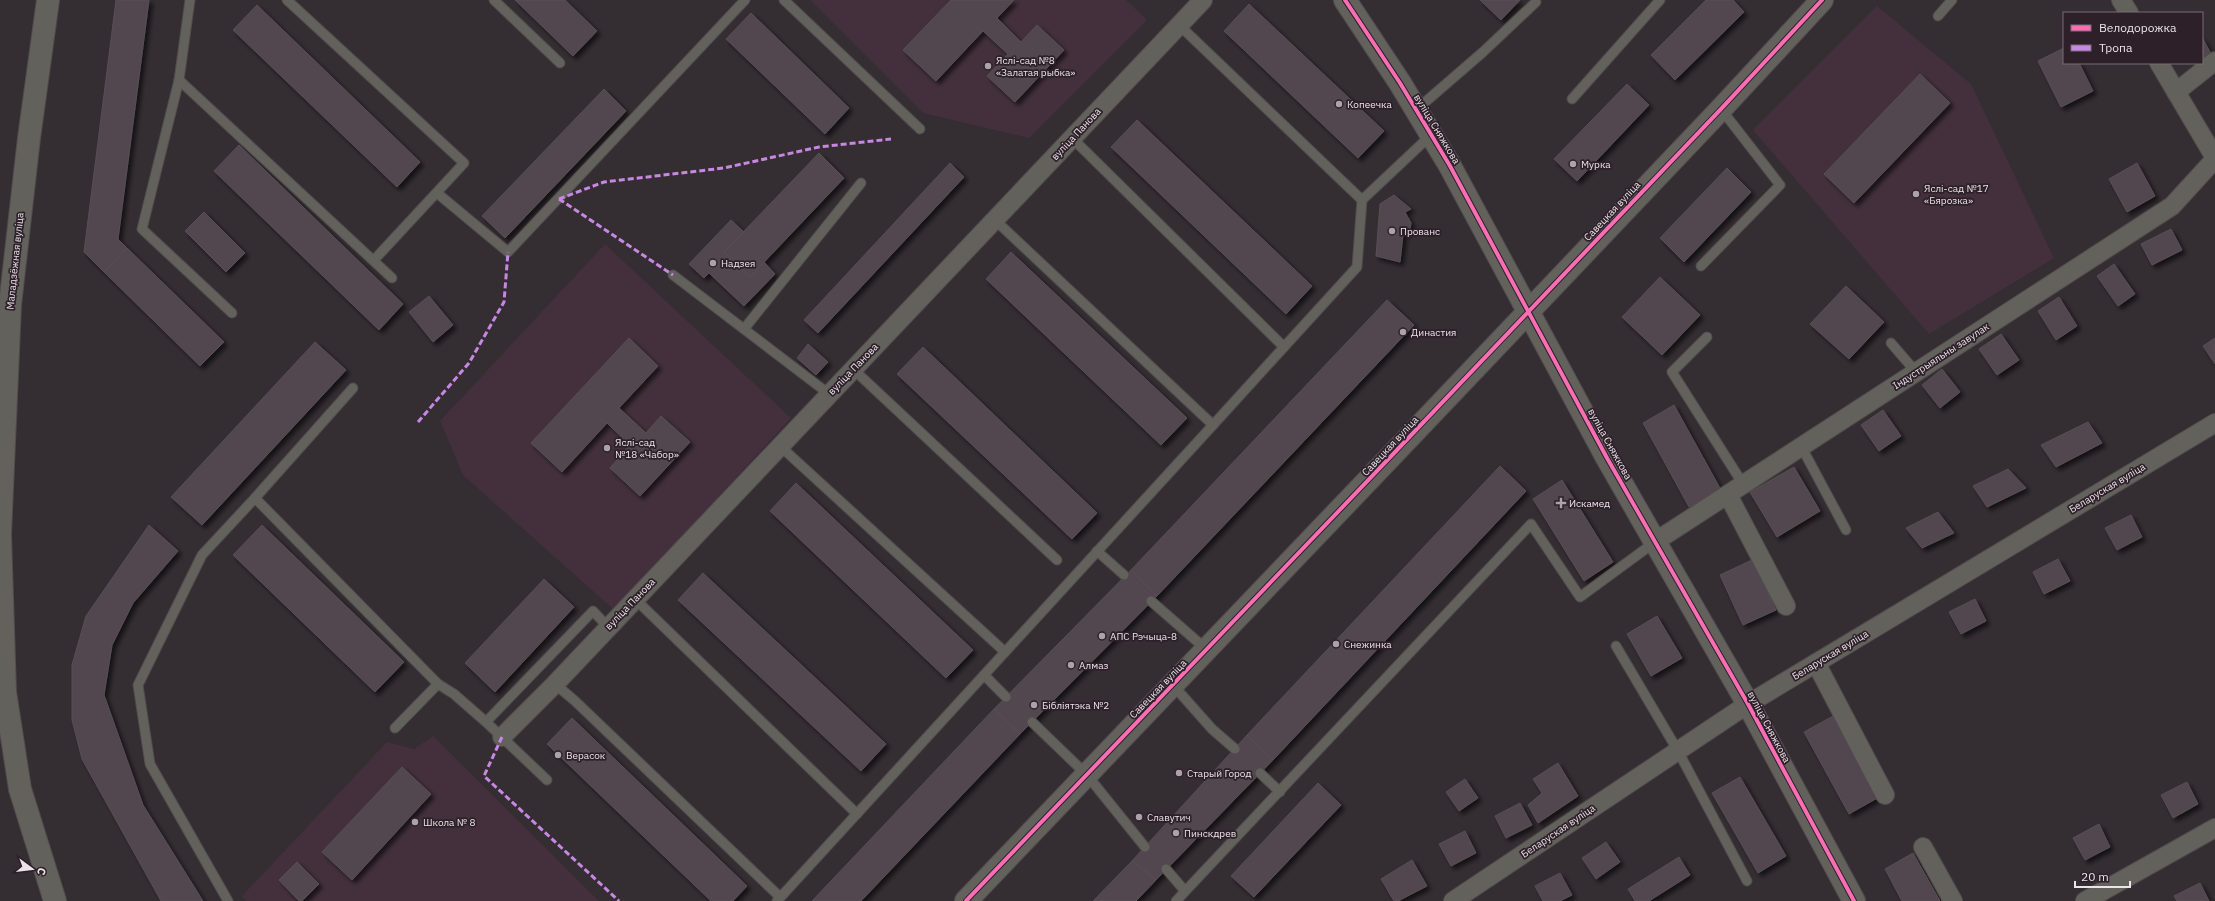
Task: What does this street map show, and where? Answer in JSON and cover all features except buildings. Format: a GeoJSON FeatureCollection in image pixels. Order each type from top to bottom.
{"type":"FeatureCollection","features":[{"type":"Feature","properties":{"kind":"street","name":"Маладзёжная вуліца"},"geometry":{"type":"LineString","coordinates":[[48,0],[5,311],[0,534],[2,693],[20,789],[55,901]]}},
{"type":"Feature","properties":{"kind":"street","name":"вуліца Панова"},"geometry":{"type":"LineString","coordinates":[[502,737],[555,684],[1202,0]]}},
{"type":"Feature","properties":{"kind":"street","name":"вуліца Сняжкова"},"geometry":{"type":"LineString","coordinates":[[1345,0],[1431,135],[1528,310],[1607,458],[1656,541],[1748,704],[1854,901]]}},
{"type":"Feature","properties":{"kind":"street","name":"Савецкая вуліца"},"geometry":{"type":"LineString","coordinates":[[966,901],[1207,650],[1528,310],[1721,109],[1822,0]]}},
{"type":"Feature","properties":{"kind":"street"},"geometry":{"type":"LineString","coordinates":[[2121,0],[2128,12]]}},
{"type":"Feature","properties":{"kind":"street"},"geometry":{"type":"LineString","coordinates":[[2176,92],[2215,62]]}},
{"type":"Feature","properties":{"kind":"street"},"geometry":{"type":"LineString","coordinates":[[2160,64],[2215,158]]}},
{"type":"Feature","properties":{"kind":"street","name":"Індустрыяльны завулак"},"geometry":{"type":"LineString","coordinates":[[1656,541],[2172,206],[2215,158]]}},
{"type":"Feature","properties":{"kind":"street","name":"Беларуская вуліца"},"geometry":{"type":"LineString","coordinates":[[1453,901],[1748,704],[2215,423]]}},
{"type":"Feature","properties":{"kind":"street"},"geometry":{"type":"LineString","coordinates":[[1728,495],[1786,606]]}},
{"type":"Feature","properties":{"kind":"street"},"geometry":{"type":"LineString","coordinates":[[1816,663],[1885,795]]}},
{"type":"Feature","properties":{"kind":"street"},"geometry":{"type":"LineString","coordinates":[[2085,901],[2215,828]]}},
{"type":"Feature","properties":{"kind":"street"},"geometry":{"type":"LineString","coordinates":[[1923,847],[1953,901]]}},
{"type":"Feature","properties":{"kind":"lane"},"geometry":{"type":"LineString","coordinates":[[190,0],[179,80],[142,229],[232,313]]}},
{"type":"Feature","properties":{"kind":"lane"},"geometry":{"type":"LineString","coordinates":[[287,0],[464,163],[374,260]]}},
{"type":"Feature","properties":{"kind":"lane"},"geometry":{"type":"LineString","coordinates":[[494,0],[560,63]]}},
{"type":"Feature","properties":{"kind":"lane"},"geometry":{"type":"LineString","coordinates":[[437,193],[508,252],[745,0]]}},
{"type":"Feature","properties":{"kind":"lane"},"geometry":{"type":"LineString","coordinates":[[784,0],[920,129]]}},
{"type":"Feature","properties":{"kind":"lane"},"geometry":{"type":"LineString","coordinates":[[1572,98],[1660,0]]}},
{"type":"Feature","properties":{"kind":"lane"},"geometry":{"type":"LineString","coordinates":[[1938,16],[1952,0]]}},
{"type":"Feature","properties":{"kind":"lane"},"geometry":{"type":"LineString","coordinates":[[1416,110],[1483,52],[1536,2]]}},
{"type":"Feature","properties":{"kind":"lane"},"geometry":{"type":"LineString","coordinates":[[1179,25],[1362,200]]}},
{"type":"Feature","properties":{"kind":"lane"},"geometry":{"type":"LineString","coordinates":[[179,80],[392,278]]}},
{"type":"Feature","properties":{"kind":"lane"},"geometry":{"type":"LineString","coordinates":[[1701,266],[1780,185],[1721,109]]}},
{"type":"Feature","properties":{"kind":"lane"},"geometry":{"type":"LineString","coordinates":[[555,684],[575,701],[778,899],[1357,267],[1362,200],[1431,135]]}},
{"type":"Feature","properties":{"kind":"lane"},"geometry":{"type":"LineString","coordinates":[[1072,138],[1284,346]]}},
{"type":"Feature","properties":{"kind":"lane"},"geometry":{"type":"LineString","coordinates":[[744,329],[860,183]]}},
{"type":"Feature","properties":{"kind":"lane"},"geometry":{"type":"LineString","coordinates":[[995,220],[1213,424]]}},
{"type":"Feature","properties":{"kind":"lane"},"geometry":{"type":"LineString","coordinates":[[673,275],[829,394]]}},
{"type":"Feature","properties":{"kind":"lane"},"geometry":{"type":"LineString","coordinates":[[1707,337],[1672,372],[1743,484]]}},
{"type":"Feature","properties":{"kind":"lane"},"geometry":{"type":"LineString","coordinates":[[1891,344],[1916,372]]}},
{"type":"Feature","properties":{"kind":"lane"},"geometry":{"type":"LineString","coordinates":[[853,369],[1057,560]]}},
{"type":"Feature","properties":{"kind":"lane"},"geometry":{"type":"LineString","coordinates":[[228,901],[150,764],[138,685],[202,555],[353,388]]}},
{"type":"Feature","properties":{"kind":"lane"},"geometry":{"type":"LineString","coordinates":[[780,446],[1005,652]]}},
{"type":"Feature","properties":{"kind":"lane"},"geometry":{"type":"LineString","coordinates":[[1801,446],[1846,530]]}},
{"type":"Feature","properties":{"kind":"lane"},"geometry":{"type":"LineString","coordinates":[[255,498],[438,684],[454,694],[486,722],[547,780]]}},
{"type":"Feature","properties":{"kind":"lane"},"geometry":{"type":"LineString","coordinates":[[1176,901],[1531,524],[1580,597],[1656,541]]}},
{"type":"Feature","properties":{"kind":"lane"},"geometry":{"type":"LineString","coordinates":[[1097,551],[1124,575]]}},
{"type":"Feature","properties":{"kind":"lane"},"geometry":{"type":"LineString","coordinates":[[635,599],[856,814]]}},
{"type":"Feature","properties":{"kind":"lane"},"geometry":{"type":"LineString","coordinates":[[1151,601],[1207,650]]}},
{"type":"Feature","properties":{"kind":"lane"},"geometry":{"type":"LineString","coordinates":[[486,722],[593,611],[608,627]]}},
{"type":"Feature","properties":{"kind":"lane"},"geometry":{"type":"LineString","coordinates":[[1616,646],[1678,751],[1747,881]]}},
{"type":"Feature","properties":{"kind":"lane"},"geometry":{"type":"LineString","coordinates":[[984,675],[1006,697]]}},
{"type":"Feature","properties":{"kind":"lane"},"geometry":{"type":"LineString","coordinates":[[395,728],[438,684]]}},
{"type":"Feature","properties":{"kind":"lane"},"geometry":{"type":"LineString","coordinates":[[1173,685],[1212,729],[1235,749]]}},
{"type":"Feature","properties":{"kind":"lane"},"geometry":{"type":"LineString","coordinates":[[1032,722],[1087,775],[1145,848]]}},
{"type":"Feature","properties":{"kind":"lane"},"geometry":{"type":"LineString","coordinates":[[1260,773],[1280,792]]}},
{"type":"Feature","properties":{"kind":"lane"},"geometry":{"type":"LineString","coordinates":[[1166,869],[1185,891]]}},
{"type":"Feature","properties":{"kind":"shaded area","name":"Яслі-сад №8 «Залатая рыбка»"},"geometry":{"type":"Polygon","coordinates":[[[810,0],[1126,0],[1147,20],[1029,138],[923,113],[810,0]]]}},
{"type":"Feature","properties":{"kind":"shaded area","name":"Яслі-сад №17 «Бярозка»"},"geometry":{"type":"Polygon","coordinates":[[[1877,6],[1971,84],[2054,258],[1929,334],[1753,130],[1877,6]]]}},
{"type":"Feature","properties":{"kind":"shaded area","name":"Яслі-сад №18 «Чабор»"},"geometry":{"type":"Polygon","coordinates":[[[605,244],[791,418],[614,610],[463,475],[440,421],[605,244]]]}},
{"type":"Feature","properties":{"kind":"shaded area","name":"Школа № 8"},"geometry":{"type":"Polygon","coordinates":[[[433,736],[599,901],[246,901],[242,896],[387,742],[414,749],[433,736]]]}},
{"type":"Feature","properties":{"kind":"marked path"},"geometry":{"type":"LineString","coordinates":[[559,199],[604,182],[724,168],[819,147],[891,139]]}},
{"type":"Feature","properties":{"kind":"marked path"},"geometry":{"type":"LineString","coordinates":[[559,199],[673,275]]}},
{"type":"Feature","properties":{"kind":"marked path"},"geometry":{"type":"LineString","coordinates":[[418,422],[469,363],[504,302],[508,252]]}},
{"type":"Feature","properties":{"kind":"marked path"},"geometry":{"type":"LineString","coordinates":[[502,737],[484,776],[619,901]]}},
{"type":"Feature","properties":{"kind":"cycle path"},"geometry":{"type":"LineString","coordinates":[[1345,0],[1400,83],[1450,166],[1607,458],[1748,704],[1854,901]]}},
{"type":"Feature","properties":{"kind":"cycle path"},"geometry":{"type":"LineString","coordinates":[[966,901],[1721,109],[1822,0]]}},
{"type":"Feature","properties":{"kind":"place","name":"Яслі-сад №8 «Залатая рыбка»"},"geometry":{"type":"Point","coordinates":[988,66]}},
{"type":"Feature","properties":{"kind":"place","name":"Копеечка"},"geometry":{"type":"Point","coordinates":[1339,104]}},
{"type":"Feature","properties":{"kind":"place","name":"Мурка"},"geometry":{"type":"Point","coordinates":[1573,164]}},
{"type":"Feature","properties":{"kind":"place","name":"Яслі-сад №17 «Бярозка»"},"geometry":{"type":"Point","coordinates":[1916,194]}},
{"type":"Feature","properties":{"kind":"place","name":"Прованс"},"geometry":{"type":"Point","coordinates":[1392,231]}},
{"type":"Feature","properties":{"kind":"place","name":"Надзея"},"geometry":{"type":"Point","coordinates":[713,263]}},
{"type":"Feature","properties":{"kind":"place","name":"Династия"},"geometry":{"type":"Point","coordinates":[1403,332]}},
{"type":"Feature","properties":{"kind":"place","name":"Яслі-сад №18 «Чабор»"},"geometry":{"type":"Point","coordinates":[607,448]}},
{"type":"Feature","properties":{"kind":"place","name":"Искамед"},"geometry":{"type":"Point","coordinates":[1561,503]}},
{"type":"Feature","properties":{"kind":"place","name":"АПС Рэчыца-8"},"geometry":{"type":"Point","coordinates":[1102,636]}},
{"type":"Feature","properties":{"kind":"place","name":"Снежинка"},"geometry":{"type":"Point","coordinates":[1336,644]}},
{"type":"Feature","properties":{"kind":"place","name":"Алмаз"},"geometry":{"type":"Point","coordinates":[1071,665]}},
{"type":"Feature","properties":{"kind":"place","name":"Бібліятэка №2"},"geometry":{"type":"Point","coordinates":[1034,705]}},
{"type":"Feature","properties":{"kind":"place","name":"Верасок"},"geometry":{"type":"Point","coordinates":[558,755]}},
{"type":"Feature","properties":{"kind":"place","name":"Старый Город"},"geometry":{"type":"Point","coordinates":[1179,773]}},
{"type":"Feature","properties":{"kind":"place","name":"Славутич"},"geometry":{"type":"Point","coordinates":[1139,817]}},
{"type":"Feature","properties":{"kind":"place","name":"Школа № 8"},"geometry":{"type":"Point","coordinates":[415,822]}},
{"type":"Feature","properties":{"kind":"place","name":"Пинскдрев"},"geometry":{"type":"Point","coordinates":[1176,833]}}]}
